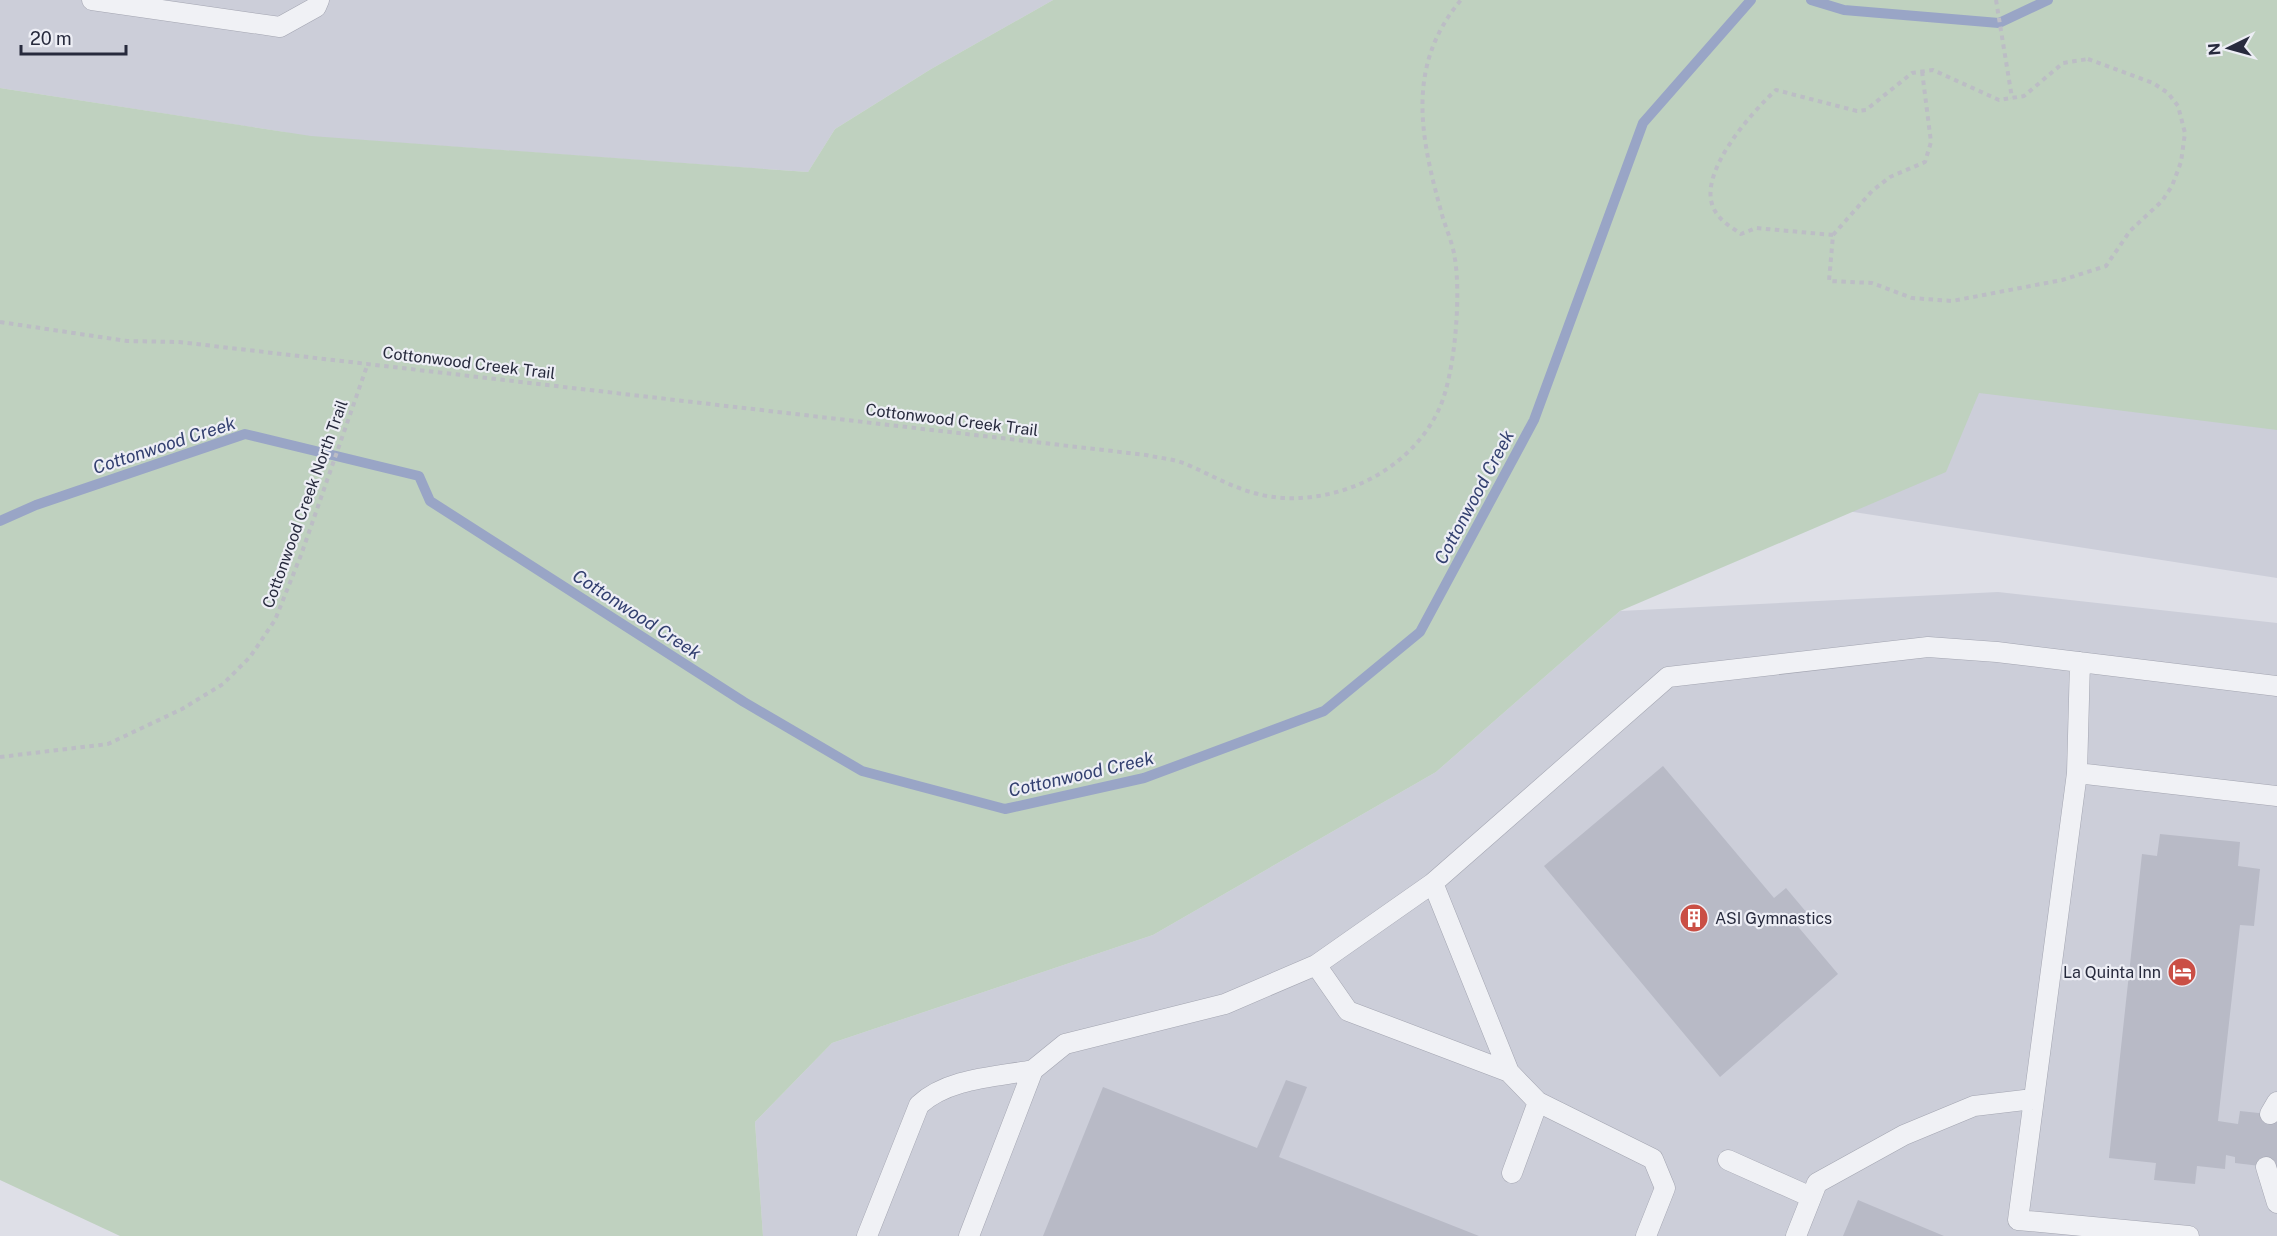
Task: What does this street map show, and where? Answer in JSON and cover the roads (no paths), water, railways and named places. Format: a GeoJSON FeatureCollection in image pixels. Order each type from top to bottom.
{"type":"FeatureCollection","features":[{"type":"Feature","properties":{"kind":"lane"},"geometry":{"type":"LineString","coordinates":[[92,0],[280,27],[316,7],[319,0]]}},
{"type":"Feature","properties":{"kind":"lane"},"geometry":{"type":"LineString","coordinates":[[867,1236],[919,1105],[927,1098],[953,1085],[1033,1070],[1065,1044],[1225,1004],[1316,965],[1433,883],[1668,677],[1928,647],[1998,652],[2277,686]]}},
{"type":"Feature","properties":{"kind":"lane"},"geometry":{"type":"LineString","coordinates":[[2080,662],[2077,773],[2018,1228],[2189,1236]]}},
{"type":"Feature","properties":{"kind":"lane"},"geometry":{"type":"LineString","coordinates":[[2077,773],[2277,796]]}},
{"type":"Feature","properties":{"kind":"lane"},"geometry":{"type":"LineString","coordinates":[[1433,883],[1509,1072],[1538,1102],[1653,1159],[1665,1188],[1646,1236]]}},
{"type":"Feature","properties":{"kind":"lane"},"geometry":{"type":"LineString","coordinates":[[1316,965],[1348,1011],[1509,1072]]}},
{"type":"Feature","properties":{"kind":"lane"},"geometry":{"type":"LineString","coordinates":[[969,1236],[1033,1070]]}},
{"type":"Feature","properties":{"kind":"lane"},"geometry":{"type":"LineString","coordinates":[[1796,1236],[1817,1183],[1904,1135],[1974,1106],[2033,1099]]}},
{"type":"Feature","properties":{"kind":"lane"},"geometry":{"type":"LineString","coordinates":[[1512,1173],[1538,1102]]}},
{"type":"Feature","properties":{"kind":"lane"},"geometry":{"type":"LineString","coordinates":[[1728,1160],[1812,1197]]}},
{"type":"Feature","properties":{"kind":"lane"},"geometry":{"type":"LineString","coordinates":[[2266,1167],[2277,1203]]}},
{"type":"Feature","properties":{"kind":"waterway","name":"Cottonwood Creek"},"geometry":{"type":"LineString","coordinates":[[0,521],[36,505],[245,434],[419,476],[430,501],[744,702],[862,771],[1005,809],[1144,778],[1324,711],[1420,632],[1534,420],[1643,123],[1751,0]]}},
{"type":"Feature","properties":{"kind":"waterway","name":"Cottonwood Creek"},"geometry":{"type":"LineString","coordinates":[[1811,0],[1844,10],[1999,23],[2048,0]]}},
{"type":"Feature","properties":{"kind":"place","name":"ASI Gymnastics"},"geometry":{"type":"Point","coordinates":[1694,918]}},
{"type":"Feature","properties":{"kind":"place","name":"La Quinta Inn"},"geometry":{"type":"Point","coordinates":[2182,972]}}]}
